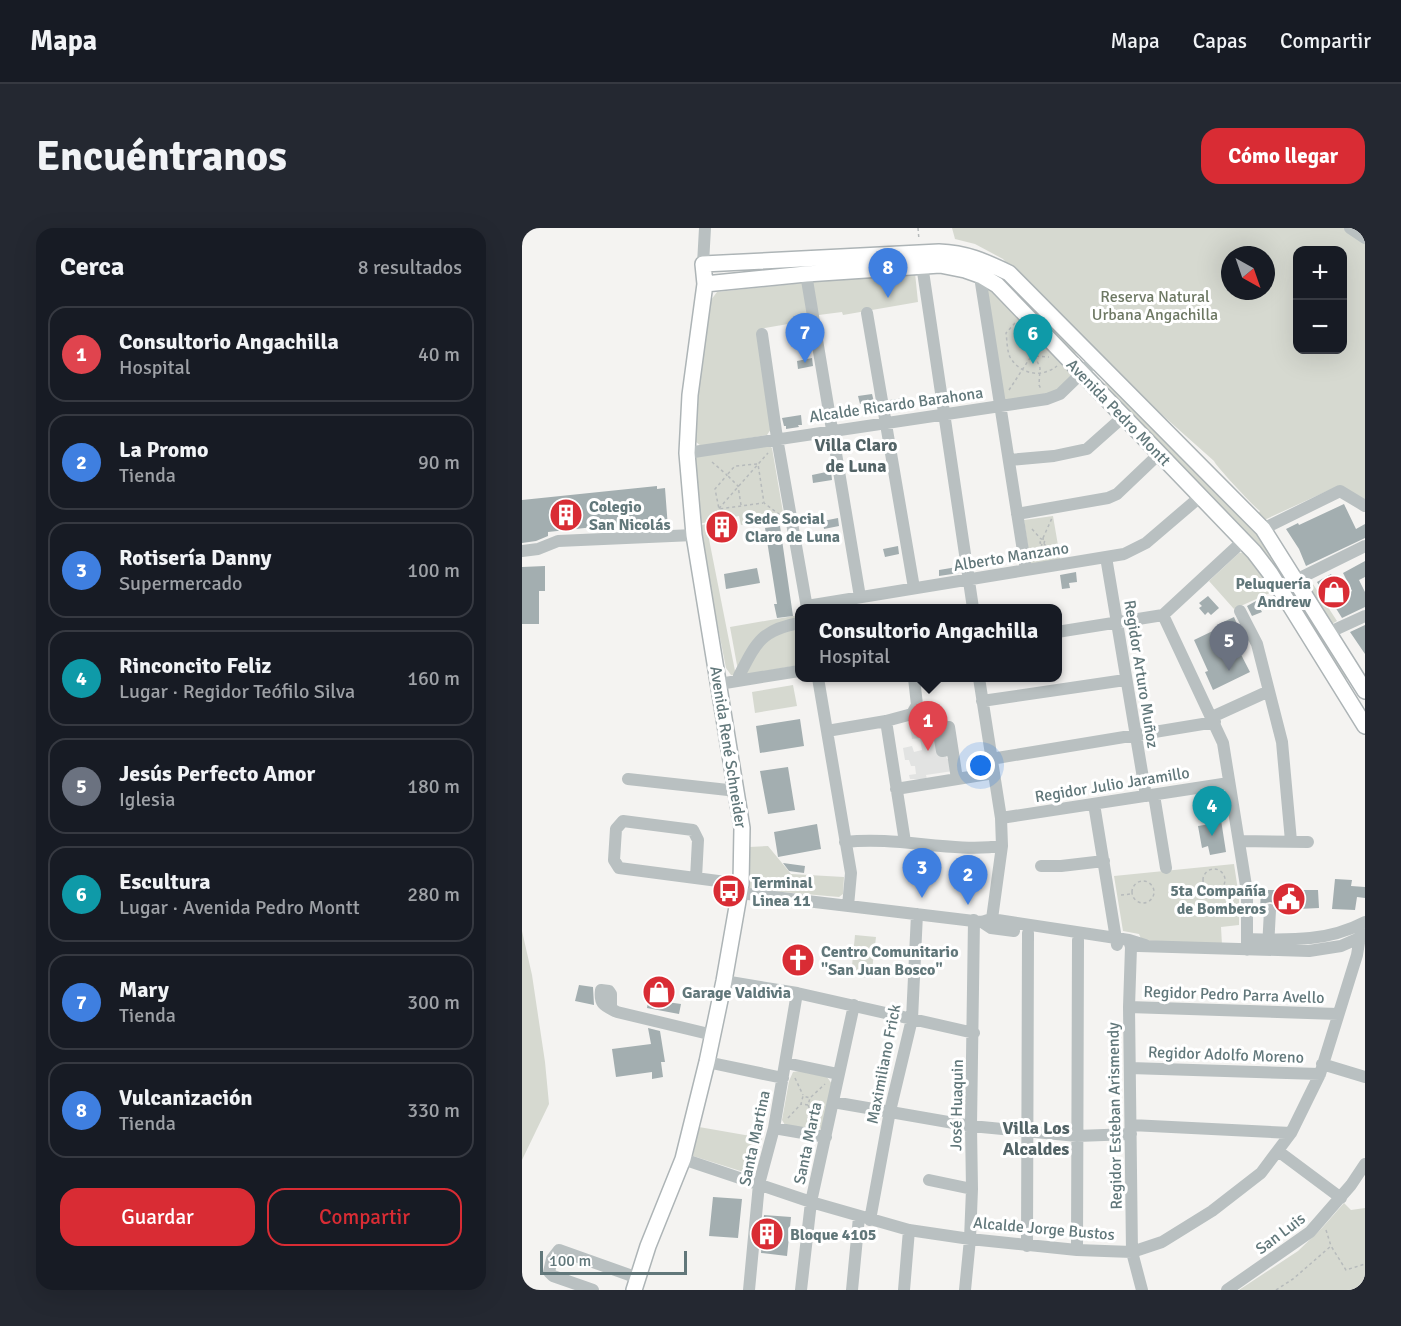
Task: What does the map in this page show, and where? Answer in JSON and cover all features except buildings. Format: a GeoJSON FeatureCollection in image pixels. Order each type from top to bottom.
{"type":"FeatureCollection","features":[{"type":"Feature","properties":{"kind":"main road","name":"Avenida Pedro Montt"},"geometry":{"type":"LineString","coordinates":[[705,284],[921,260],[959,253],[979,259],[1009,273],[1263,529],[1364,688]]}},
{"type":"Feature","properties":{"kind":"main road","name":"Avenida Pedro Montt"},"geometry":{"type":"LineString","coordinates":[[703,264],[921,260],[951,266],[982,276],[996,285],[1254,552],[1270,573],[1365,726]]}},
{"type":"Feature","properties":{"kind":"main road","name":"Avenida René Schneider"},"geometry":{"type":"LineString","coordinates":[[636,1284],[648,1246],[683,1159],[708,1062],[741,888],[742,828],[694,535],[687,453],[690,395],[705,284],[703,264]]}},
{"type":"Feature","properties":{"kind":"street","name":"Avenida René Schneider"},"geometry":{"type":"LineString","coordinates":[[703,264],[705,228]]}},
{"type":"Feature","properties":{"kind":"street"},"geometry":{"type":"LineString","coordinates":[[1350,228],[1365,238]]}},
{"type":"Feature","properties":{"kind":"street"},"geometry":{"type":"LineString","coordinates":[[921,260],[972,604]]}},
{"type":"Feature","properties":{"kind":"street"},"geometry":{"type":"LineString","coordinates":[[806,273],[860,597]]}},
{"type":"Feature","properties":{"kind":"street"},"geometry":{"type":"LineString","coordinates":[[982,276],[981,283],[999,406],[1025,567]]}},
{"type":"Feature","properties":{"kind":"street"},"geometry":{"type":"LineString","coordinates":[[867,313],[914,588]]}},
{"type":"Feature","properties":{"kind":"street"},"geometry":{"type":"LineString","coordinates":[[762,334],[775,443],[806,604]]}},
{"type":"Feature","properties":{"kind":"street","name":"Alcalde Ricardo Barahona"},"geometry":{"type":"LineString","coordinates":[[687,453],[775,443],[833,430],[1047,399],[1060,394],[1095,360]]}},
{"type":"Feature","properties":{"kind":"street"},"geometry":{"type":"LineString","coordinates":[[1009,460],[1054,456],[1087,449],[1123,417]]}},
{"type":"Feature","properties":{"kind":"street"},"geometry":{"type":"LineString","coordinates":[[1017,514],[1108,498],[1117,494],[1159,454]]}},
{"type":"Feature","properties":{"kind":"street"},"geometry":{"type":"LineString","coordinates":[[1263,529],[1340,491],[1365,506]]}},
{"type":"Feature","properties":{"kind":"street","name":"Alberto Manzano"},"geometry":{"type":"LineString","coordinates":[[823,604],[970,579],[1025,567],[1124,554],[1146,543],[1201,496]]}},
{"type":"Feature","properties":{"kind":"street"},"geometry":{"type":"LineString","coordinates":[[522,551],[538,549],[558,542],[694,535]]}},
{"type":"Feature","properties":{"kind":"street"},"geometry":{"type":"LineString","coordinates":[[1062,631],[1163,615],[1243,540]]}},
{"type":"Feature","properties":{"kind":"street"},"geometry":{"type":"LineString","coordinates":[[1296,580],[1365,546]]}},
{"type":"Feature","properties":{"kind":"street","name":"Regidor Arturo Muñoz"},"geometry":{"type":"LineString","coordinates":[[1106,557],[1125,680],[1166,868]]}},
{"type":"Feature","properties":{"kind":"street"},"geometry":{"type":"LineString","coordinates":[[1240,611],[1257,644],[1282,742],[1291,841]]}},
{"type":"Feature","properties":{"kind":"street"},"geometry":{"type":"LineString","coordinates":[[1163,615],[1223,743],[1247,892],[1247,945]]}},
{"type":"Feature","properties":{"kind":"street"},"geometry":{"type":"LineString","coordinates":[[1330,632],[1365,616]]}},
{"type":"Feature","properties":{"kind":"street"},"geometry":{"type":"LineString","coordinates":[[742,680],[739,676],[758,642],[772,630],[795,624]]}},
{"type":"Feature","properties":{"kind":"street"},"geometry":{"type":"LineString","coordinates":[[719,684],[795,672]]}},
{"type":"Feature","properties":{"kind":"street"},"geometry":{"type":"LineString","coordinates":[[982,701],[1125,680]]}},
{"type":"Feature","properties":{"kind":"street"},"geometry":{"type":"LineString","coordinates":[[819,682],[851,873],[848,906]]}},
{"type":"Feature","properties":{"kind":"street"},"geometry":{"type":"LineString","coordinates":[[827,731],[909,716],[915,711],[917,705],[914,682]]}},
{"type":"Feature","properties":{"kind":"street","name":"José Huaquin"},"geometry":{"type":"LineString","coordinates":[[964,1290],[970,1239],[972,1189],[971,1126],[974,1033],[985,922],[1002,846],[1001,818],[980,682]]}},
{"type":"Feature","properties":{"kind":"street"},"geometry":{"type":"LineString","coordinates":[[1347,695],[1364,688]]}},
{"type":"Feature","properties":{"kind":"street"},"geometry":{"type":"LineString","coordinates":[[992,759],[1136,737],[1213,719],[1269,691]]}},
{"type":"Feature","properties":{"kind":"street"},"geometry":{"type":"LineString","coordinates":[[886,721],[905,842]]}},
{"type":"Feature","properties":{"kind":"street"},"geometry":{"type":"LineString","coordinates":[[952,749],[957,779]]}},
{"type":"Feature","properties":{"kind":"street"},"geometry":{"type":"LineString","coordinates":[[896,789],[994,772]]}},
{"type":"Feature","properties":{"kind":"street"},"geometry":{"type":"LineString","coordinates":[[628,779],[737,790]]}},
{"type":"Feature","properties":{"kind":"street","name":"Regidor Julio Jaramillo"},"geometry":{"type":"LineString","coordinates":[[1001,818],[1229,783]]}},
{"type":"Feature","properties":{"kind":"street"},"geometry":{"type":"LineString","coordinates":[[1094,804],[1116,941]]}},
{"type":"Feature","properties":{"kind":"street"},"geometry":{"type":"LineString","coordinates":[[696,878],[698,840],[693,830],[623,821],[616,829],[614,860],[619,868],[696,878],[848,906],[985,922],[1145,945],[1286,945],[1330,949],[1363,930]]}},
{"type":"Feature","properties":{"kind":"street"},"geometry":{"type":"LineString","coordinates":[[845,842],[871,839],[977,849],[1002,846]]}},
{"type":"Feature","properties":{"kind":"street"},"geometry":{"type":"LineString","coordinates":[[1239,841],[1308,842]]}},
{"type":"Feature","properties":{"kind":"street"},"geometry":{"type":"LineString","coordinates":[[1041,866],[1104,861]]}},
{"type":"Feature","properties":{"kind":"street"},"geometry":{"type":"LineString","coordinates":[[1268,945],[1270,910]]}},
{"type":"Feature","properties":{"kind":"street","name":"Maximiliano Frick"},"geometry":{"type":"LineString","coordinates":[[852,1290],[864,1218],[912,1019],[917,914]]}},
{"type":"Feature","properties":{"kind":"street"},"geometry":{"type":"LineString","coordinates":[[985,922],[1028,933],[1078,940],[1116,941]]}},
{"type":"Feature","properties":{"kind":"street","name":"Alcalde Jorge Bustos"},"geometry":{"type":"LineString","coordinates":[[683,1159],[811,1202],[909,1230],[1028,1246],[1077,1250],[1132,1252],[1162,1242],[1212,1211],[1261,1173],[1291,1133],[1321,1069],[1363,930]]}},
{"type":"Feature","properties":{"kind":"street"},"geometry":{"type":"LineString","coordinates":[[1028,933],[1028,1246]]}},
{"type":"Feature","properties":{"kind":"street"},"geometry":{"type":"LineString","coordinates":[[1077,1250],[1078,940]]}},
{"type":"Feature","properties":{"kind":"street","name":"Regidor Esteban Arismendy"},"geometry":{"type":"LineString","coordinates":[[1130,943],[1132,1252],[1142,1290]]}},
{"type":"Feature","properties":{"kind":"street"},"geometry":{"type":"LineString","coordinates":[[724,981],[797,993],[974,1033]]}},
{"type":"Feature","properties":{"kind":"street","name":"Santa Martina"},"geometry":{"type":"LineString","coordinates":[[749,1290],[759,1184],[779,1125],[788,1076],[786,1063],[797,993]]}},
{"type":"Feature","properties":{"kind":"street","name":"Santa Marta"},"geometry":{"type":"LineString","coordinates":[[801,1290],[822,1133],[833,1102],[833,1078],[854,1005]]}},
{"type":"Feature","properties":{"kind":"street","name":"Regidor Pedro Parra Avello"},"geometry":{"type":"LineString","coordinates":[[1129,1007],[1338,1014]]}},
{"type":"Feature","properties":{"kind":"street"},"geometry":{"type":"LineString","coordinates":[[611,1009],[713,1035]]}},
{"type":"Feature","properties":{"kind":"street"},"geometry":{"type":"LineString","coordinates":[[708,1062],[788,1076]]}},
{"type":"Feature","properties":{"kind":"street"},"geometry":{"type":"LineString","coordinates":[[786,1063],[833,1078]]}},
{"type":"Feature","properties":{"kind":"street","name":"Regidor Adolfo Moreno"},"geometry":{"type":"LineString","coordinates":[[1130,1068],[1321,1069],[1365,1077]]}},
{"type":"Feature","properties":{"kind":"street"},"geometry":{"type":"LineString","coordinates":[[833,1102],[971,1126],[1077,1136],[1131,1130],[1291,1133]]}},
{"type":"Feature","properties":{"kind":"street"},"geometry":{"type":"LineString","coordinates":[[779,1125],[822,1133]]}},
{"type":"Feature","properties":{"kind":"street"},"geometry":{"type":"LineString","coordinates":[[1278,1151],[1341,1198]]}},
{"type":"Feature","properties":{"kind":"street","name":"San Luis"},"geometry":{"type":"LineString","coordinates":[[1227,1290],[1278,1257],[1310,1232],[1341,1198],[1365,1164]]}},
{"type":"Feature","properties":{"kind":"street"},"geometry":{"type":"LineString","coordinates":[[929,1180],[972,1189]]}},
{"type":"Feature","properties":{"kind":"street"},"geometry":{"type":"LineString","coordinates":[[904,1290],[909,1230]]}},
{"type":"Feature","properties":{"kind":"street"},"geometry":{"type":"LineString","coordinates":[[593,1290],[554,1276],[549,1272],[552,1259],[559,1250],[636,1284]]}},
{"type":"Feature","properties":{"kind":"path"},"geometry":{"type":"LineString","coordinates":[[1016,322],[1006,333],[1009,356],[1021,370],[1039,373],[1051,371],[1058,366]]}},
{"type":"Feature","properties":{"kind":"path"},"geometry":{"type":"LineString","coordinates":[[1023,329],[1040,368],[1039,385],[1044,392]]}},
{"type":"Feature","properties":{"kind":"path"},"geometry":{"type":"LineString","coordinates":[[1008,391],[1033,355]]}},
{"type":"Feature","properties":{"kind":"path"},"geometry":{"type":"LineString","coordinates":[[1033,355],[1049,357]]}},
{"type":"Feature","properties":{"kind":"path"},"geometry":{"type":"LineString","coordinates":[[707,522],[775,443]]}},
{"type":"Feature","properties":{"kind":"path"},"geometry":{"type":"LineString","coordinates":[[710,461],[738,486],[741,506]]}},
{"type":"Feature","properties":{"kind":"path"},"geometry":{"type":"LineString","coordinates":[[719,509],[715,489],[727,475],[735,466],[758,464]]}},
{"type":"Feature","properties":{"kind":"path"},"geometry":{"type":"LineString","coordinates":[[758,464],[764,503],[782,517]]}},
{"type":"Feature","properties":{"kind":"path"},"geometry":{"type":"LineString","coordinates":[[719,509],[764,503]]}},
{"type":"Feature","properties":{"kind":"path"},"geometry":{"type":"LineString","coordinates":[[1025,567],[1036,559],[1042,544],[1046,541],[1042,538],[1051,523],[1054,508]]}},
{"type":"Feature","properties":{"kind":"path"},"geometry":{"type":"LineString","coordinates":[[1214,869],[1221,871],[1225,878],[1223,887],[1217,891],[1207,888],[1204,882],[1205,875],[1214,869]]}},
{"type":"Feature","properties":{"kind":"path"},"geometry":{"type":"LineString","coordinates":[[1225,878],[1231,876]]}},
{"type":"Feature","properties":{"kind":"path"},"geometry":{"type":"LineString","coordinates":[[1142,881],[1149,883],[1153,888],[1153,896],[1145,903],[1138,902],[1132,894],[1133,887],[1142,881]]}},
{"type":"Feature","properties":{"kind":"path"},"geometry":{"type":"LineString","coordinates":[[1115,896],[1132,894]]}},
{"type":"Feature","properties":{"kind":"path"},"geometry":{"type":"LineString","coordinates":[[788,1076],[803,1096],[810,1098]]}},
{"type":"Feature","properties":{"kind":"path"},"geometry":{"type":"LineString","coordinates":[[822,1133],[808,1106],[810,1098],[833,1078]]}},
{"type":"Feature","properties":{"kind":"path"},"geometry":{"type":"LineString","coordinates":[[779,1125],[801,1104],[803,1096]]}},
{"type":"Feature","properties":{"kind":"path"},"geometry":{"type":"LineString","coordinates":[[801,1104],[808,1106]]}},
{"type":"Feature","properties":{"kind":"path"},"geometry":{"type":"LineString","coordinates":[[1320,1222],[1346,1270],[1365,1266]]}},
{"type":"Feature","properties":{"kind":"path"},"geometry":{"type":"LineString","coordinates":[[1276,1290],[1293,1279],[1331,1246]]}},
{"type":"Feature","properties":{"kind":"shaded area"},"geometry":{"type":"Polygon","coordinates":[[[933,723],[939,755],[946,755],[947,759],[951,759],[953,771],[926,775],[927,779],[910,779],[909,775],[916,774],[915,766],[911,766],[909,760],[905,760],[903,748],[912,746],[914,752],[922,750],[920,738],[912,739],[910,727],[919,725],[920,731],[924,731],[923,725],[933,723]]]}},
{"type":"Feature","properties":{"kind":"green space","name":"Reserva Natural Urbana Angachilla"},"geometry":{"type":"Polygon","coordinates":[[[952,228],[1353,228],[1365,241],[1365,502],[1338,486],[1262,521],[1257,515],[1260,511],[1214,461],[1095,355],[1039,300],[1003,259],[975,244],[955,239],[952,228]]]}},
{"type":"Feature","properties":{"kind":"green space"},"geometry":{"type":"Polygon","coordinates":[[[957,258],[1006,277],[1077,352],[1074,355],[957,258]]]}},
{"type":"Feature","properties":{"kind":"green space"},"geometry":{"type":"Polygon","coordinates":[[[915,273],[918,302],[843,315],[842,312],[811,316],[811,320],[759,329],[771,429],[767,435],[701,446],[696,442],[696,402],[711,300],[717,292],[915,273]]]}},
{"type":"Feature","properties":{"kind":"green space"},"geometry":{"type":"Polygon","coordinates":[[[989,285],[1071,370],[1071,377],[1054,392],[1001,402],[983,288],[989,285]]]}},
{"type":"Feature","properties":{"kind":"green space"},"geometry":{"type":"Polygon","coordinates":[[[1107,379],[1260,534],[1349,679],[1343,678],[1257,546],[1105,384],[1107,379]]]}},
{"type":"Feature","properties":{"kind":"green space"},"geometry":{"type":"Polygon","coordinates":[[[767,444],[772,448],[784,518],[741,525],[739,516],[698,524],[691,461],[699,455],[767,444]]]}},
{"type":"Feature","properties":{"kind":"green space"},"geometry":{"type":"Polygon","coordinates":[[[1053,516],[1061,563],[1031,568],[1024,520],[1053,516]]]}},
{"type":"Feature","properties":{"kind":"green space"},"geometry":{"type":"Polygon","coordinates":[[[706,524],[736,676],[731,675],[726,668],[698,526],[706,524]]]}},
{"type":"Feature","properties":{"kind":"green space"},"geometry":{"type":"Polygon","coordinates":[[[1245,552],[1253,557],[1274,591],[1234,609],[1209,581],[1239,553],[1245,552]]]}},
{"type":"Feature","properties":{"kind":"green space"},"geometry":{"type":"Polygon","coordinates":[[[1311,581],[1337,621],[1330,625],[1304,585],[1311,581]]]}},
{"type":"Feature","properties":{"kind":"green space"},"geometry":{"type":"Polygon","coordinates":[[[795,616],[795,666],[739,676],[730,627],[795,616]]]}},
{"type":"Feature","properties":{"kind":"green space"},"geometry":{"type":"Polygon","coordinates":[[[793,685],[797,706],[755,713],[752,692],[793,685]]]}},
{"type":"Feature","properties":{"kind":"green space"},"geometry":{"type":"Polygon","coordinates":[[[768,846],[791,874],[844,877],[843,894],[839,897],[748,889],[749,847],[768,846]]]}},
{"type":"Feature","properties":{"kind":"green space"},"geometry":{"type":"Polygon","coordinates":[[[1234,864],[1239,897],[1239,925],[1221,927],[1222,945],[1143,943],[1139,934],[1123,931],[1114,876],[1234,864]]]}},
{"type":"Feature","properties":{"kind":"green space"},"geometry":{"type":"Polygon","coordinates":[[[522,931],[532,975],[549,1104],[522,1160],[522,931]]]}},
{"type":"Feature","properties":{"kind":"green space"},"geometry":{"type":"Polygon","coordinates":[[[855,935],[876,937],[871,978],[851,976],[855,935]]]}},
{"type":"Feature","properties":{"kind":"green space"},"geometry":{"type":"Polygon","coordinates":[[[800,1071],[827,1077],[832,1084],[822,1128],[816,1131],[785,1125],[782,1120],[789,1081],[793,1072],[800,1071]]]}},
{"type":"Feature","properties":{"kind":"green space"},"geometry":{"type":"Polygon","coordinates":[[[699,1127],[762,1138],[754,1172],[750,1174],[693,1156],[699,1127]]]}},
{"type":"Feature","properties":{"kind":"green space"},"geometry":{"type":"Polygon","coordinates":[[[1344,1203],[1351,1210],[1365,1208],[1365,1290],[1239,1290],[1298,1251],[1344,1203]]]}},
{"type":"Feature","properties":{"kind":"place","name":"Vulcanización"},"geometry":{"type":"Point","coordinates":[888,298]}},
{"type":"Feature","properties":{"kind":"place","name":"Mary"},"geometry":{"type":"Point","coordinates":[805,363]}},
{"type":"Feature","properties":{"kind":"place","name":"Escultura"},"geometry":{"type":"Point","coordinates":[1033,364]}},
{"type":"Feature","properties":{"kind":"place","name":"Colegio San Nicolás"},"geometry":{"type":"Point","coordinates":[566,515]}},
{"type":"Feature","properties":{"kind":"place","name":"Sede Social Claro de Luna"},"geometry":{"type":"Point","coordinates":[722,527]}},
{"type":"Feature","properties":{"kind":"place","name":"Peluquería Andrew"},"geometry":{"type":"Point","coordinates":[1334,592]}},
{"type":"Feature","properties":{"kind":"place","name":"Jesús Perfecto Amor"},"geometry":{"type":"Point","coordinates":[1229,671]}},
{"type":"Feature","properties":{"kind":"place","name":"Consultorio Angachilla"},"geometry":{"type":"Point","coordinates":[928,751]}},
{"type":"Feature","properties":{"kind":"place","name":"Rinconcito Feliz"},"geometry":{"type":"Point","coordinates":[1212,836]}},
{"type":"Feature","properties":{"kind":"place","name":"Terminal Linea 11"},"geometry":{"type":"Point","coordinates":[729,891]}},
{"type":"Feature","properties":{"kind":"place","name":"Rotisería Danny"},"geometry":{"type":"Point","coordinates":[922,898]}},
{"type":"Feature","properties":{"kind":"place","name":"5ta Compañía de Bomberos"},"geometry":{"type":"Point","coordinates":[1289,899]}},
{"type":"Feature","properties":{"kind":"place","name":"La Promo"},"geometry":{"type":"Point","coordinates":[968,905]}},
{"type":"Feature","properties":{"kind":"place","name":"Centro Comunitario \"San Juan Bosco\""},"geometry":{"type":"Point","coordinates":[798,960]}},
{"type":"Feature","properties":{"kind":"place","name":"Garage Valdivia"},"geometry":{"type":"Point","coordinates":[659,992]}},
{"type":"Feature","properties":{"kind":"place","name":"Bloque 4105"},"geometry":{"type":"Point","coordinates":[767,1234]}},
{"type":"Feature","properties":{"kind":"district","name":"Villa Claro de Luna"},"geometry":{"type":"Point","coordinates":[856,455]}},
{"type":"Feature","properties":{"kind":"district","name":"Villa Los Alcaldes"},"geometry":{"type":"Point","coordinates":[1036,1138]}}]}
